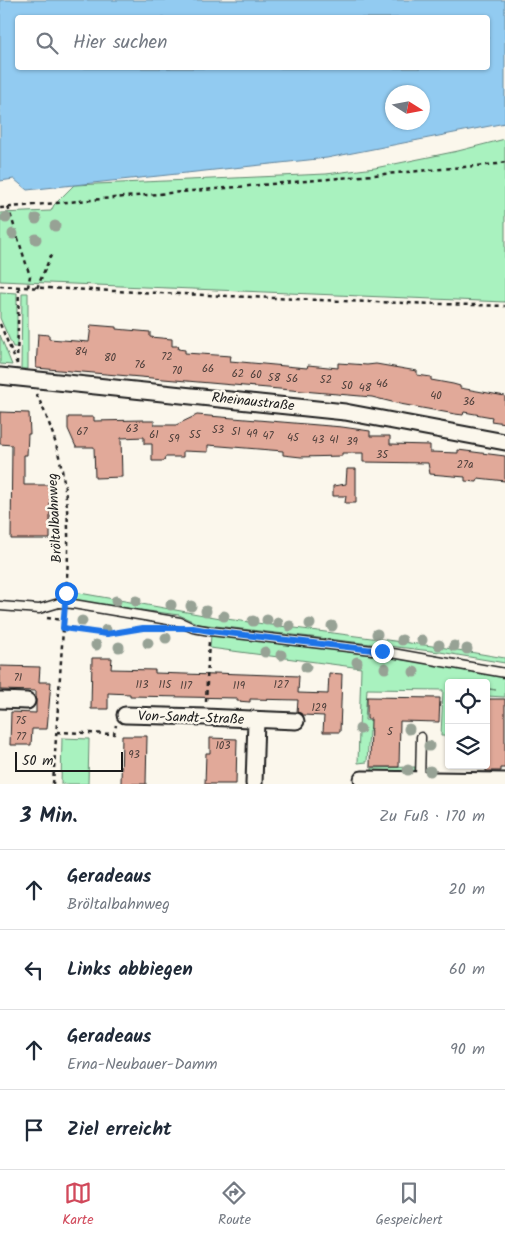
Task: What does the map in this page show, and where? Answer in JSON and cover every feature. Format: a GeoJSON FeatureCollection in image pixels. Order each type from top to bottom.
{"type":"FeatureCollection","features":[{"type":"Feature","properties":{"kind":"street","name":"Rheinaustraße"},"geometry":{"type":"LineString","coordinates":[[0,376],[344,412],[505,442]]}},
{"type":"Feature","properties":{"kind":"street"},"geometry":{"type":"LineString","coordinates":[[0,700],[27,701]]}},
{"type":"Feature","properties":{"kind":"street","name":"Von-Sandt-Straße"},"geometry":{"type":"LineString","coordinates":[[125,716],[296,721]]}},
{"type":"Feature","properties":{"kind":"street","name":"Von-Sandt-Straße"},"geometry":{"type":"LineString","coordinates":[[254,784],[256,720]]}},
{"type":"Feature","properties":{"kind":"street"},"geometry":{"type":"LineString","coordinates":[[362,779],[505,781]]}},
{"type":"Feature","properties":{"kind":"lane"},"geometry":{"type":"LineString","coordinates":[[0,606],[39,608],[59,603],[73,604],[180,622],[193,628],[210,631],[382,651],[505,673]]}},
{"type":"Feature","properties":{"kind":"lane"},"geometry":{"type":"LineString","coordinates":[[420,780],[421,738]]}},
{"type":"Feature","properties":{"kind":"path"},"geometry":{"type":"LineString","coordinates":[[0,208],[505,162]]}},
{"type":"Feature","properties":{"kind":"path"},"geometry":{"type":"LineString","coordinates":[[8,207],[30,276],[28,287]]}},
{"type":"Feature","properties":{"kind":"path"},"geometry":{"type":"LineString","coordinates":[[37,288],[52,253]]}},
{"type":"Feature","properties":{"kind":"path"},"geometry":{"type":"LineString","coordinates":[[0,286],[505,306]]}},
{"type":"Feature","properties":{"kind":"path"},"geometry":{"type":"LineString","coordinates":[[0,324],[17,366],[19,287]]}},
{"type":"Feature","properties":{"kind":"path","name":"Bröltalbahnweg"},"geometry":{"type":"LineString","coordinates":[[26,379],[42,404],[63,471],[69,544],[66,593]]}},
{"type":"Feature","properties":{"kind":"path"},"geometry":{"type":"LineString","coordinates":[[53,784],[58,732],[64,611]]}},
{"type":"Feature","properties":{"kind":"path"},"geometry":{"type":"LineString","coordinates":[[41,618],[63,620]]}},
{"type":"Feature","properties":{"kind":"path"},"geometry":{"type":"LineString","coordinates":[[63,628],[107,634],[152,628]]}},
{"type":"Feature","properties":{"kind":"path"},"geometry":{"type":"LineString","coordinates":[[205,717],[208,649]]}},
{"type":"Feature","properties":{"kind":"path"},"geometry":{"type":"LineString","coordinates":[[58,732],[114,734],[119,716],[125,716]]}},
{"type":"Feature","properties":{"kind":"green space"},"geometry":{"type":"Polygon","coordinates":[[[505,139],[505,302],[0,281],[0,213],[51,211],[54,205],[74,185],[326,174],[375,168],[505,139]]]}},
{"type":"Feature","properties":{"kind":"green space"},"geometry":{"type":"Polygon","coordinates":[[[0,292],[17,293],[17,347],[13,347],[0,318],[0,292]]]}},
{"type":"Feature","properties":{"kind":"green space"},"geometry":{"type":"Polygon","coordinates":[[[22,293],[28,293],[28,369],[21,369],[22,293]]]}},
{"type":"Feature","properties":{"kind":"green space"},"geometry":{"type":"Polygon","coordinates":[[[0,335],[12,365],[0,364],[0,335]]]}},
{"type":"Feature","properties":{"kind":"green space"},"geometry":{"type":"Polygon","coordinates":[[[74,592],[226,619],[440,647],[505,658],[505,663],[440,652],[199,624],[179,615],[72,601],[74,592]]]}},
{"type":"Feature","properties":{"kind":"green space"},"geometry":{"type":"Polygon","coordinates":[[[211,635],[337,650],[505,675],[505,697],[490,696],[490,689],[496,690],[490,689],[490,679],[445,679],[445,736],[441,736],[443,690],[367,689],[365,720],[379,721],[378,731],[369,731],[367,762],[358,763],[361,668],[210,648],[211,635]]]}},
{"type":"Feature","properties":{"kind":"green space"},"geometry":{"type":"Polygon","coordinates":[[[62,738],[89,739],[88,784],[61,784],[62,738]]]}},
{"type":"Feature","properties":{"kind":"green space"},"geometry":{"type":"Polygon","coordinates":[[[415,767],[415,774],[372,773],[372,768],[415,767]]]}},
{"type":"Feature","properties":{"kind":"water"},"geometry":{"type":"Polygon","coordinates":[[[0,0],[505,0],[505,123],[327,158],[27,190],[14,179],[0,181],[0,0]]]}},
{"type":"Feature","properties":{"kind":"building"},"geometry":{"type":"Polygon","coordinates":[[[91,325],[150,332],[150,337],[172,339],[172,346],[179,346],[178,349],[185,350],[185,353],[231,356],[230,361],[307,368],[308,365],[338,368],[338,363],[376,364],[417,371],[417,375],[431,377],[431,380],[453,384],[460,386],[460,388],[505,396],[505,423],[491,421],[492,417],[464,412],[463,415],[455,414],[372,397],[36,368],[38,334],[49,335],[49,339],[89,342],[91,325]]]}},
{"type":"Feature","properties":{"kind":"building"},"geometry":{"type":"Polygon","coordinates":[[[0,412],[29,413],[30,434],[28,434],[27,455],[24,455],[24,485],[50,485],[50,539],[11,539],[12,445],[0,444],[0,412]]]}},
{"type":"Feature","properties":{"kind":"building"},"geometry":{"type":"Polygon","coordinates":[[[197,415],[342,427],[370,431],[370,436],[390,436],[390,444],[430,445],[430,452],[458,453],[458,450],[505,456],[505,481],[478,478],[477,482],[465,481],[465,477],[430,474],[428,463],[363,462],[363,453],[342,453],[342,456],[301,457],[283,455],[283,451],[208,445],[208,452],[183,451],[183,457],[165,457],[164,461],[152,461],[152,444],[144,444],[144,437],[121,438],[122,477],[95,478],[94,447],[76,447],[68,429],[68,417],[94,417],[94,421],[143,420],[154,421],[154,425],[176,425],[197,415]]]}},
{"type":"Feature","properties":{"kind":"building"},"geometry":{"type":"Polygon","coordinates":[[[347,469],[356,469],[356,503],[345,503],[346,496],[333,496],[333,486],[346,484],[347,469]]]}},
{"type":"Feature","properties":{"kind":"building"},"geometry":{"type":"Polygon","coordinates":[[[92,658],[112,658],[111,669],[155,670],[155,673],[299,676],[298,693],[328,694],[329,673],[342,674],[340,732],[323,732],[324,716],[303,715],[297,712],[298,700],[250,699],[250,702],[237,701],[237,698],[130,696],[130,694],[108,693],[108,709],[91,709],[92,658]]]}},
{"type":"Feature","properties":{"kind":"building"},"geometry":{"type":"Polygon","coordinates":[[[0,666],[40,667],[39,682],[51,682],[47,729],[32,729],[31,745],[10,745],[11,712],[36,713],[36,691],[0,690],[0,666]]]}},
{"type":"Feature","properties":{"kind":"building"},"geometry":{"type":"Polygon","coordinates":[[[367,697],[440,698],[439,722],[400,721],[399,767],[370,767],[371,719],[367,719],[367,697]]]}},
{"type":"Feature","properties":{"kind":"building"},"geometry":{"type":"Polygon","coordinates":[[[490,699],[505,699],[505,768],[501,768],[501,771],[486,771],[486,769],[490,769],[490,699]]]}},
{"type":"Feature","properties":{"kind":"building"},"geometry":{"type":"Polygon","coordinates":[[[122,736],[147,736],[146,784],[121,784],[122,736]]]}},
{"type":"Feature","properties":{"kind":"building"},"geometry":{"type":"Polygon","coordinates":[[[210,738],[237,739],[236,784],[205,784],[206,753],[210,753],[210,738]]]}},
{"type":"Feature","properties":{"kind":"route"},"geometry":{"type":"LineString","coordinates":[[66,593],[63,628],[107,634],[143,628],[193,628],[382,651]]}}]}
